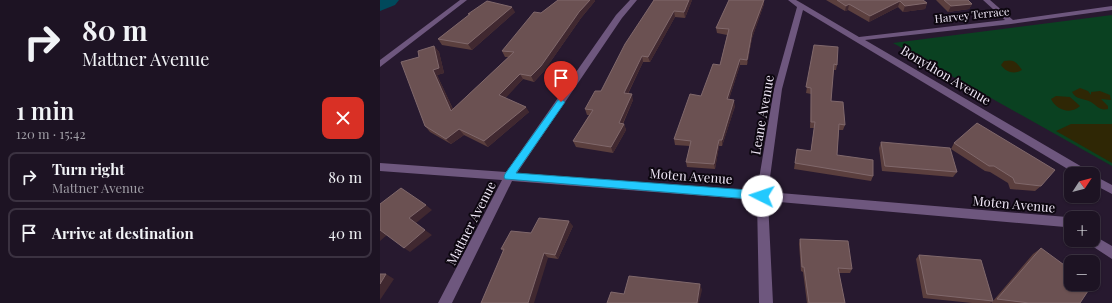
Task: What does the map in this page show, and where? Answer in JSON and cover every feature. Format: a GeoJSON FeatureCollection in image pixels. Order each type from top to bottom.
{"type":"FeatureCollection","features":[{"type":"Feature","properties":{"kind":"street"},"geometry":{"type":"LineString","coordinates":[[380,64],[464,0]]}},
{"type":"Feature","properties":{"kind":"street","name":"Mattner Avenue"},"geometry":{"type":"LineString","coordinates":[[445,303],[509,177],[619,17],[634,0]]}},
{"type":"Feature","properties":{"kind":"street","name":"Bonython Avenue"},"geometry":{"type":"LineString","coordinates":[[791,0],[1073,167]]}},
{"type":"Feature","properties":{"kind":"street"},"geometry":{"type":"LineString","coordinates":[[986,0],[1011,22]]}},
{"type":"Feature","properties":{"kind":"street","name":"Leane Avenue"},"geometry":{"type":"LineString","coordinates":[[766,303],[762,196],[778,89],[800,5]]}},
{"type":"Feature","properties":{"kind":"street","name":"Harvey Terrace"},"geometry":{"type":"LineString","coordinates":[[858,39],[1011,22],[1112,8]]}},
{"type":"Feature","properties":{"kind":"street","name":"Moten Avenue"},"geometry":{"type":"LineString","coordinates":[[380,167],[762,196],[1064,222]]}},
{"type":"Feature","properties":{"kind":"street"},"geometry":{"type":"LineString","coordinates":[[1100,183],[1112,190]]}},
{"type":"Feature","properties":{"kind":"street"},"geometry":{"type":"LineString","coordinates":[[1100,245],[1112,253]]}},
{"type":"Feature","properties":{"kind":"green space"},"geometry":{"type":"Polygon","coordinates":[[[1112,15],[1112,166],[893,43],[1112,15]]]}},
{"type":"Feature","properties":{"kind":"sand"},"geometry":{"type":"Polygon","coordinates":[[[1004,61],[1015,62],[1022,70],[1019,72],[1008,71],[1001,65],[1004,61]]]}},
{"type":"Feature","properties":{"kind":"sand"},"geometry":{"type":"Polygon","coordinates":[[[1080,88],[1088,91],[1091,95],[1091,92],[1100,91],[1110,95],[1111,100],[1101,99],[1108,106],[1108,109],[1101,109],[1091,102],[1078,98],[1074,95],[1072,92],[1080,88]]]}},
{"type":"Feature","properties":{"kind":"sand"},"geometry":{"type":"Polygon","coordinates":[[[1056,96],[1070,97],[1080,106],[1076,109],[1068,111],[1064,110],[1053,103],[1051,99],[1056,96]]]}},
{"type":"Feature","properties":{"kind":"sand"},"geometry":{"type":"Polygon","coordinates":[[[1071,124],[1112,124],[1112,163],[1056,131],[1071,124]]]}},
{"type":"Feature","properties":{"kind":"building"},"geometry":{"type":"Polygon","coordinates":[[[558,0],[590,0],[579,12],[541,66],[531,76],[520,74],[499,95],[526,107],[484,141],[459,129],[446,139],[425,126],[401,62],[419,57],[418,51],[434,46],[439,68],[433,70],[451,111],[514,52],[502,51],[534,12],[541,13],[558,0]]]}},
{"type":"Feature","properties":{"kind":"building"},"geometry":{"type":"Polygon","coordinates":[[[654,0],[689,0],[684,12],[674,11],[648,57],[642,56],[624,93],[632,94],[619,123],[624,124],[611,147],[573,141],[593,110],[585,109],[595,91],[601,91],[625,44],[654,0]]]}},
{"type":"Feature","properties":{"kind":"building"},"geometry":{"type":"Polygon","coordinates":[[[729,0],[764,0],[752,32],[747,60],[740,59],[727,99],[734,100],[722,140],[719,140],[714,164],[686,162],[691,141],[674,139],[690,94],[701,96],[713,64],[720,65],[729,29],[716,28],[729,0]]]}},
{"type":"Feature","properties":{"kind":"building"},"geometry":{"type":"Polygon","coordinates":[[[837,0],[923,0],[927,3],[905,6],[900,1],[870,16],[849,4],[846,6],[837,0]]]}},
{"type":"Feature","properties":{"kind":"building"},"geometry":{"type":"Polygon","coordinates":[[[944,0],[968,0],[972,4],[951,6],[944,0]]]}},
{"type":"Feature","properties":{"kind":"building"},"geometry":{"type":"Polygon","coordinates":[[[487,1],[512,7],[468,44],[438,39],[470,14],[468,14],[487,1]]]}},
{"type":"Feature","properties":{"kind":"building"},"geometry":{"type":"Polygon","coordinates":[[[814,45],[838,47],[837,65],[834,64],[831,101],[843,102],[845,125],[839,124],[837,155],[873,160],[873,176],[795,163],[797,149],[811,151],[815,122],[811,122],[811,88],[806,87],[814,45]]]}},
{"type":"Feature","properties":{"kind":"building"},"geometry":{"type":"Polygon","coordinates":[[[977,123],[1055,170],[1041,186],[1015,183],[1013,178],[994,166],[989,166],[954,143],[977,123]]]}},
{"type":"Feature","properties":{"kind":"building"},"geometry":{"type":"Polygon","coordinates":[[[881,142],[950,148],[957,172],[885,166],[881,142]]]}},
{"type":"Feature","properties":{"kind":"building"},"geometry":{"type":"Polygon","coordinates":[[[401,188],[426,205],[409,218],[425,230],[404,248],[380,230],[380,204],[401,188]]]}},
{"type":"Feature","properties":{"kind":"building"},"geometry":{"type":"Polygon","coordinates":[[[539,218],[569,221],[555,255],[544,253],[528,303],[481,303],[504,249],[501,249],[511,231],[531,233],[539,218]]]}},
{"type":"Feature","properties":{"kind":"building"},"geometry":{"type":"Polygon","coordinates":[[[800,239],[848,241],[852,269],[838,268],[845,303],[809,303],[804,267],[802,267],[800,239]]]}},
{"type":"Feature","properties":{"kind":"building"},"geometry":{"type":"Polygon","coordinates":[[[1041,248],[1064,265],[1064,291],[1088,291],[1080,303],[1029,303],[997,299],[1041,248]]]}},
{"type":"Feature","properties":{"kind":"building"},"geometry":{"type":"Polygon","coordinates":[[[919,255],[981,260],[993,301],[927,294],[919,255]]]}},
{"type":"Feature","properties":{"kind":"building"},"geometry":{"type":"Polygon","coordinates":[[[380,274],[386,274],[380,284],[380,274]]]}},
{"type":"Feature","properties":{"kind":"building"},"geometry":{"type":"Polygon","coordinates":[[[629,276],[700,284],[697,303],[607,303],[611,292],[624,294],[629,276]]]}},
{"type":"Feature","properties":{"kind":"waterway"},"geometry":{"type":"LineString","coordinates":[[380,4],[387,0]]}},
{"type":"Feature","properties":{"kind":"route"},"geometry":{"type":"LineString","coordinates":[[561,102],[509,177],[762,196]]}}]}
